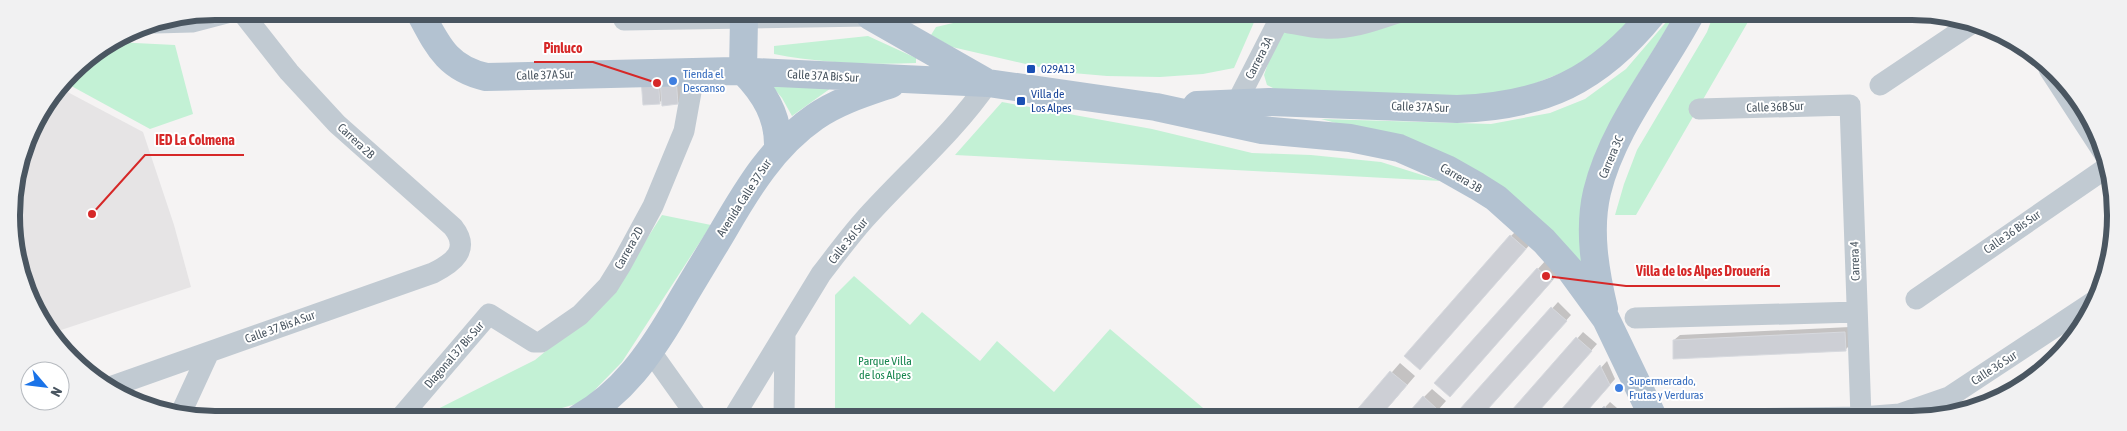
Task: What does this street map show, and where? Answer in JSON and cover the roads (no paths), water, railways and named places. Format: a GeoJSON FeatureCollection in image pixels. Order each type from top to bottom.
{"type":"FeatureCollection","features":[{"type":"Feature","properties":{"kind":"main road","name":"Calle 37A Sur"},"geometry":{"type":"LineString","coordinates":[[424,20],[444,54],[468,73],[486,77],[695,70],[743,72]]}},
{"type":"Feature","properties":{"kind":"main road"},"geometry":{"type":"LineString","coordinates":[[744,20],[743,72],[762,94],[775,116],[778,148]]}},
{"type":"Feature","properties":{"kind":"main road"},"geometry":{"type":"LineString","coordinates":[[877,20],[988,83]]}},
{"type":"Feature","properties":{"kind":"main road","name":"Calle 37A Sur"},"geometry":{"type":"LineString","coordinates":[[1156,107],[1268,102],[1457,109],[1516,104],[1569,85],[1595,71],[1620,51],[1647,20]]}},
{"type":"Feature","properties":{"kind":"main road","name":"Carrera 3C"},"geometry":{"type":"LineString","coordinates":[[1606,319],[1594,254],[1594,216],[1597,193],[1612,149],[1687,20]]}},
{"type":"Feature","properties":{"kind":"main road","name":"Calle 37A Bis Sur"},"geometry":{"type":"LineString","coordinates":[[743,72],[903,80]]}},
{"type":"Feature","properties":{"kind":"main road","name":"Avenida Calle 37 Sur"},"geometry":{"type":"LineString","coordinates":[[595,411],[621,388],[651,352],[752,182],[778,148],[813,118],[834,104],[903,80],[988,83],[1156,107]]}},
{"type":"Feature","properties":{"kind":"main road","name":"Carrera 3B"},"geometry":{"type":"LineString","coordinates":[[1156,107],[1262,130],[1369,141],[1419,155],[1477,186],[1511,211],[1544,241],[1571,271],[1606,319],[1650,411]]}},
{"type":"Feature","properties":{"kind":"street","name":"Carrera 2B"},"geometry":{"type":"LineString","coordinates":[[247,20],[289,72],[337,124],[453,227],[459,238],[460,247],[457,255],[449,265]]}},
{"type":"Feature","properties":{"kind":"street","name":"Carrera 3A"},"geometry":{"type":"LineString","coordinates":[[1236,104],[1278,20]]}},
{"type":"Feature","properties":{"kind":"street"},"geometry":{"type":"LineString","coordinates":[[1292,20],[1324,28],[1342,28],[1358,26],[1376,20]]}},
{"type":"Feature","properties":{"kind":"street"},"geometry":{"type":"LineString","coordinates":[[1880,85],[1965,28]]}},
{"type":"Feature","properties":{"kind":"street","name":"Carrera 2D"},"geometry":{"type":"LineString","coordinates":[[489,314],[534,342],[541,342],[580,315],[608,286],[653,206],[684,131],[695,70]]}},
{"type":"Feature","properties":{"kind":"street","name":"Calle 36I Sur"},"geometry":{"type":"LineString","coordinates":[[737,411],[822,274],[848,239],[957,124],[988,83]]}},
{"type":"Feature","properties":{"kind":"street"},"geometry":{"type":"LineString","coordinates":[[2064,93],[2083,122]]}},
{"type":"Feature","properties":{"kind":"street","name":"Calle 36B Sur"},"geometry":{"type":"LineString","coordinates":[[1699,109],[1850,105]]}},
{"type":"Feature","properties":{"kind":"street","name":"Carrera 4"},"geometry":{"type":"LineString","coordinates":[[1850,105],[1860,411]]}},
{"type":"Feature","properties":{"kind":"street","name":"Calle 36 Bis Sur"},"geometry":{"type":"LineString","coordinates":[[1916,299],[2102,171]]}},
{"type":"Feature","properties":{"kind":"street","name":"Calle 37 Bis A Sur"},"geometry":{"type":"LineString","coordinates":[[117,384],[433,273],[449,265]]}},
{"type":"Feature","properties":{"kind":"street","name":"Calle 36 Sur"},"geometry":{"type":"LineString","coordinates":[[1909,411],[1950,397],[2084,308]]}},
{"type":"Feature","properties":{"kind":"street"},"geometry":{"type":"LineString","coordinates":[[1635,318],[1857,312]]}},
{"type":"Feature","properties":{"kind":"street","name":"Diagonal 37 Bis Sur"},"geometry":{"type":"LineString","coordinates":[[406,411],[489,314]]}},
{"type":"Feature","properties":{"kind":"street"},"geometry":{"type":"LineString","coordinates":[[784,411],[785,333]]}},
{"type":"Feature","properties":{"kind":"street"},"geometry":{"type":"LineString","coordinates":[[183,408],[209,352]]}},
{"type":"Feature","properties":{"kind":"street"},"geometry":{"type":"LineString","coordinates":[[651,352],[693,411]]}},
{"type":"Feature","properties":{"kind":"place","name":"029A13"},"geometry":{"type":"Point","coordinates":[1031,69]}},
{"type":"Feature","properties":{"kind":"place","name":"Tienda el Descanso"},"geometry":{"type":"Point","coordinates":[673,81]}},
{"type":"Feature","properties":{"kind":"place","name":"Pinluco"},"geometry":{"type":"Point","coordinates":[657,83]}},
{"type":"Feature","properties":{"kind":"place","name":"Villa de Los Alpes"},"geometry":{"type":"Point","coordinates":[1021,101]}},
{"type":"Feature","properties":{"kind":"place","name":"IED La Colmena"},"geometry":{"type":"Point","coordinates":[92,214]}},
{"type":"Feature","properties":{"kind":"place","name":"Villa de los Alpes Drouería"},"geometry":{"type":"Point","coordinates":[1546,276]}},
{"type":"Feature","properties":{"kind":"place","name":"Supermercado, Frutas y Verduras"},"geometry":{"type":"Point","coordinates":[1619,388]}},
{"type":"Feature","properties":{"kind":"park label","name":"Parque Villa de los Alpes"},"geometry":{"type":"Point","coordinates":[885,368]}}]}
